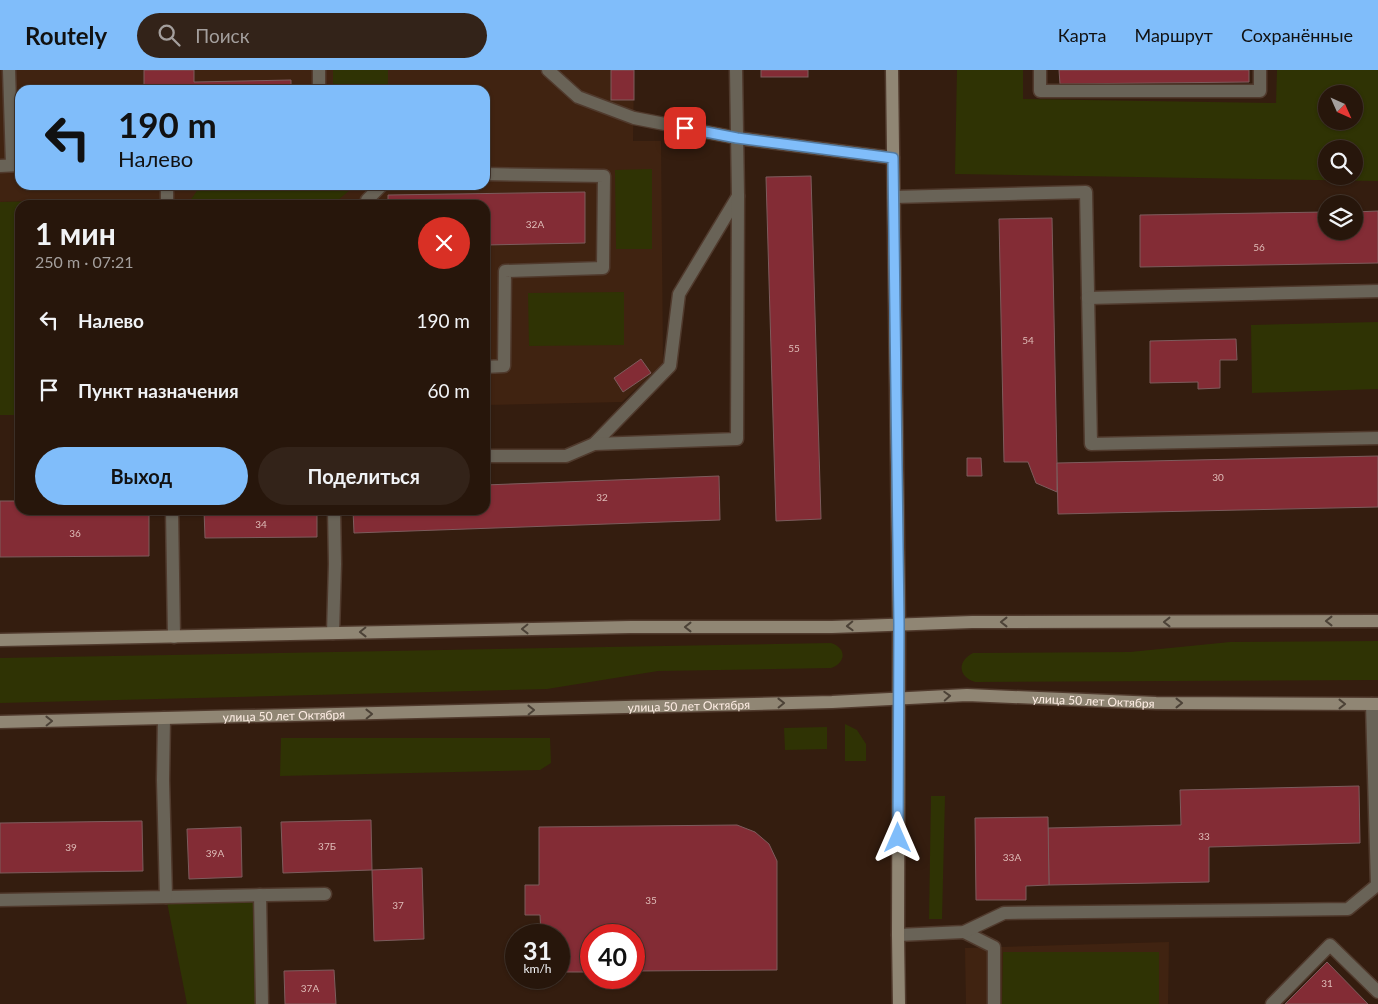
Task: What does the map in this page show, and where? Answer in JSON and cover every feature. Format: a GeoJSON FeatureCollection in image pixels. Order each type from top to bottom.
{"type":"FeatureCollection","features":[{"type":"Feature","properties":{"kind":"main road"},"geometry":{"type":"LineString","coordinates":[[892,70],[899,624],[899,1004]]}},
{"type":"Feature","properties":{"kind":"main road"},"geometry":{"type":"LineString","coordinates":[[0,640],[630,628],[832,627],[972,622],[1378,621]]}},
{"type":"Feature","properties":{"kind":"main road","name":"улица 50 лет Октября"},"geometry":{"type":"LineString","coordinates":[[0,722],[832,702],[967,696],[1156,703],[1375,704]]}},
{"type":"Feature","properties":{"kind":"lane"},"geometry":{"type":"LineString","coordinates":[[9,70],[11,165]]}},
{"type":"Feature","properties":{"kind":"lane"},"geometry":{"type":"LineString","coordinates":[[319,70],[319,85]]}},
{"type":"Feature","properties":{"kind":"lane"},"geometry":{"type":"LineString","coordinates":[[548,70],[578,97],[634,118],[737,138],[893,158]]}},
{"type":"Feature","properties":{"kind":"lane"},"geometry":{"type":"LineString","coordinates":[[490,456],[566,456],[594,444],[737,439],[738,196],[736,70]]}},
{"type":"Feature","properties":{"kind":"lane"},"geometry":{"type":"LineString","coordinates":[[1040,70],[1040,91],[1260,91],[1260,70]]}},
{"type":"Feature","properties":{"kind":"lane"},"geometry":{"type":"LineString","coordinates":[[490,174],[604,176],[604,185],[603,268],[505,271],[504,366],[490,367]]}},
{"type":"Feature","properties":{"kind":"lane"},"geometry":{"type":"LineString","coordinates":[[368,200],[377,190]]}},
{"type":"Feature","properties":{"kind":"lane"},"geometry":{"type":"LineString","coordinates":[[894,196],[1086,192],[1091,444],[1378,438]]}},
{"type":"Feature","properties":{"kind":"lane"},"geometry":{"type":"LineString","coordinates":[[594,444],[670,366],[679,294],[738,196]]}},
{"type":"Feature","properties":{"kind":"lane"},"geometry":{"type":"LineString","coordinates":[[1088,298],[1378,291]]}},
{"type":"Feature","properties":{"kind":"lane"},"geometry":{"type":"LineString","coordinates":[[172,515],[174,637]]}},
{"type":"Feature","properties":{"kind":"lane"},"geometry":{"type":"LineString","coordinates":[[333,633],[334,515]]}},
{"type":"Feature","properties":{"kind":"lane"},"geometry":{"type":"LineString","coordinates":[[898,935],[964,932],[1004,913],[1348,908],[1378,887],[1375,704]]}},
{"type":"Feature","properties":{"kind":"lane"},"geometry":{"type":"LineString","coordinates":[[164,718],[163,780],[166,897]]}},
{"type":"Feature","properties":{"kind":"lane"},"geometry":{"type":"LineString","coordinates":[[0,900],[325,894]]}},
{"type":"Feature","properties":{"kind":"lane"},"geometry":{"type":"LineString","coordinates":[[260,895],[262,1004]]}},
{"type":"Feature","properties":{"kind":"lane"},"geometry":{"type":"LineString","coordinates":[[964,932],[994,947],[994,1004]]}},
{"type":"Feature","properties":{"kind":"lane"},"geometry":{"type":"LineString","coordinates":[[1272,1004],[1330,944],[1378,992]]}},
{"type":"Feature","properties":{"kind":"shaded area"},"geometry":{"type":"Polygon","coordinates":[[[0,70],[634,70],[633,141],[661,141],[663,363],[622,402],[490,405],[490,200],[120,199],[15,200],[15,202],[0,202],[0,70]]]}},
{"type":"Feature","properties":{"kind":"shaded area"},"geometry":{"type":"Polygon","coordinates":[[[1169,942],[1168,1004],[966,1004],[965,948],[1169,942]]]}},
{"type":"Feature","properties":{"kind":"green space"},"geometry":{"type":"Polygon","coordinates":[[[333,70],[388,70],[388,85],[333,85],[333,70]]]}},
{"type":"Feature","properties":{"kind":"green space"},"geometry":{"type":"Polygon","coordinates":[[[957,70],[1023,70],[1023,99],[1276,103],[1277,70],[1378,70],[1378,181],[1363,181],[1363,140],[1318,140],[1318,180],[955,174],[957,70]]]}},
{"type":"Feature","properties":{"kind":"green space"},"geometry":{"type":"Polygon","coordinates":[[[652,169],[652,249],[616,249],[615,170],[652,169]]]}},
{"type":"Feature","properties":{"kind":"green space"},"geometry":{"type":"Polygon","coordinates":[[[198,190],[350,190],[338,200],[190,200],[198,190]]]}},
{"type":"Feature","properties":{"kind":"green space"},"geometry":{"type":"Polygon","coordinates":[[[120,199],[121,200],[80,200],[120,199]]]}},
{"type":"Feature","properties":{"kind":"green space"},"geometry":{"type":"Polygon","coordinates":[[[0,202],[15,202],[15,415],[0,415],[0,202]]]}},
{"type":"Feature","properties":{"kind":"green space"},"geometry":{"type":"Polygon","coordinates":[[[624,292],[624,345],[529,346],[528,293],[624,292]]]}},
{"type":"Feature","properties":{"kind":"green space"},"geometry":{"type":"Polygon","coordinates":[[[1378,322],[1378,389],[1252,393],[1251,325],[1378,322]]]}},
{"type":"Feature","properties":{"kind":"green space"},"geometry":{"type":"Polygon","coordinates":[[[1378,641],[1378,680],[975,682],[965,676],[962,669],[964,660],[973,653],[1130,652],[1230,642],[1378,641]]]}},
{"type":"Feature","properties":{"kind":"green space"},"geometry":{"type":"Polygon","coordinates":[[[831,643],[840,648],[843,656],[840,663],[831,668],[658,671],[547,689],[0,703],[0,658],[831,643]]]}},
{"type":"Feature","properties":{"kind":"green space"},"geometry":{"type":"Polygon","coordinates":[[[845,724],[857,730],[866,744],[866,761],[845,761],[845,724]]]}},
{"type":"Feature","properties":{"kind":"green space"},"geometry":{"type":"Polygon","coordinates":[[[827,727],[827,749],[785,750],[784,728],[827,727]]]}},
{"type":"Feature","properties":{"kind":"green space"},"geometry":{"type":"Polygon","coordinates":[[[281,738],[550,738],[551,763],[540,770],[280,776],[281,738]]]}},
{"type":"Feature","properties":{"kind":"green space"},"geometry":{"type":"Polygon","coordinates":[[[931,796],[945,796],[942,919],[929,919],[931,796]]]}},
{"type":"Feature","properties":{"kind":"green space"},"geometry":{"type":"Polygon","coordinates":[[[260,895],[262,1004],[187,1004],[166,897],[260,895]]]}},
{"type":"Feature","properties":{"kind":"green space"},"geometry":{"type":"Polygon","coordinates":[[[1003,952],[1159,952],[1159,1004],[1002,1004],[1003,952]]]}},
{"type":"Feature","properties":{"kind":"building"},"geometry":{"type":"Polygon","coordinates":[[[144,70],[194,70],[194,82],[291,80],[291,85],[144,85],[144,70]]]}},
{"type":"Feature","properties":{"kind":"building"},"geometry":{"type":"Polygon","coordinates":[[[611,70],[634,70],[634,100],[611,100],[611,70]]]}},
{"type":"Feature","properties":{"kind":"building"},"geometry":{"type":"Polygon","coordinates":[[[761,70],[808,70],[808,77],[761,77],[761,70]]]}},
{"type":"Feature","properties":{"kind":"building"},"geometry":{"type":"Polygon","coordinates":[[[1059,70],[1249,70],[1249,82],[1060,84],[1059,70]]]}},
{"type":"Feature","properties":{"kind":"building"},"geometry":{"type":"Polygon","coordinates":[[[811,176],[821,519],[776,521],[766,177],[811,176]]]}},
{"type":"Feature","properties":{"kind":"building"},"geometry":{"type":"Polygon","coordinates":[[[585,192],[585,243],[490,245],[490,200],[388,200],[388,195],[585,192]]]}},
{"type":"Feature","properties":{"kind":"building"},"geometry":{"type":"Polygon","coordinates":[[[1378,211],[1378,263],[1140,267],[1140,215],[1318,212],[1318,240],[1363,240],[1363,212],[1378,211]]]}},
{"type":"Feature","properties":{"kind":"building"},"geometry":{"type":"Polygon","coordinates":[[[1052,218],[1057,492],[1036,483],[1028,462],[1004,462],[999,219],[1052,218]]]}},
{"type":"Feature","properties":{"kind":"building"},"geometry":{"type":"Polygon","coordinates":[[[1236,339],[1237,360],[1220,360],[1220,388],[1198,389],[1198,382],[1150,383],[1150,341],[1236,339]]]}},
{"type":"Feature","properties":{"kind":"building"},"geometry":{"type":"Polygon","coordinates":[[[641,359],[651,373],[623,392],[614,378],[641,359]]]}},
{"type":"Feature","properties":{"kind":"building"},"geometry":{"type":"Polygon","coordinates":[[[1378,456],[1378,507],[1058,514],[1057,463],[1378,456]]]}},
{"type":"Feature","properties":{"kind":"building"},"geometry":{"type":"Polygon","coordinates":[[[967,458],[981,458],[982,476],[967,476],[967,458]]]}},
{"type":"Feature","properties":{"kind":"building"},"geometry":{"type":"Polygon","coordinates":[[[719,476],[720,520],[354,533],[353,515],[490,515],[490,485],[719,476]]]}},
{"type":"Feature","properties":{"kind":"building"},"geometry":{"type":"Polygon","coordinates":[[[0,501],[15,501],[15,515],[149,515],[149,556],[0,557],[0,501]]]}},
{"type":"Feature","properties":{"kind":"building"},"geometry":{"type":"Polygon","coordinates":[[[204,515],[317,515],[317,537],[205,538],[204,515]]]}},
{"type":"Feature","properties":{"kind":"building"},"geometry":{"type":"Polygon","coordinates":[[[1359,786],[1360,843],[1209,847],[1209,882],[1049,885],[1048,828],[1181,825],[1180,790],[1359,786]]]}},
{"type":"Feature","properties":{"kind":"building"},"geometry":{"type":"Polygon","coordinates":[[[1048,817],[1049,885],[1026,886],[1026,900],[976,900],[975,818],[1048,817]]]}},
{"type":"Feature","properties":{"kind":"building"},"geometry":{"type":"Polygon","coordinates":[[[371,820],[372,870],[283,873],[281,822],[371,820]]]}},
{"type":"Feature","properties":{"kind":"building"},"geometry":{"type":"Polygon","coordinates":[[[142,821],[143,871],[0,873],[0,823],[142,821]]]}},
{"type":"Feature","properties":{"kind":"building"},"geometry":{"type":"Polygon","coordinates":[[[737,825],[755,832],[769,844],[777,861],[777,970],[645,971],[645,924],[580,924],[580,972],[570,972],[570,924],[540,924],[540,915],[525,915],[525,885],[539,885],[539,827],[737,825]]]}},
{"type":"Feature","properties":{"kind":"building"},"geometry":{"type":"Polygon","coordinates":[[[241,827],[242,877],[189,879],[187,829],[241,827]]]}},
{"type":"Feature","properties":{"kind":"building"},"geometry":{"type":"Polygon","coordinates":[[[422,868],[424,939],[374,941],[372,870],[422,868]]]}},
{"type":"Feature","properties":{"kind":"building"},"geometry":{"type":"Polygon","coordinates":[[[1327,962],[1368,1004],[1285,1004],[1327,962]]]}},
{"type":"Feature","properties":{"kind":"building"},"geometry":{"type":"Polygon","coordinates":[[[334,970],[336,1004],[285,1004],[284,971],[334,970]]]}},
{"type":"Feature","properties":{"kind":"route"},"geometry":{"type":"LineString","coordinates":[[685,128],[737,138],[893,158],[899,624],[898,838]]}}]}
